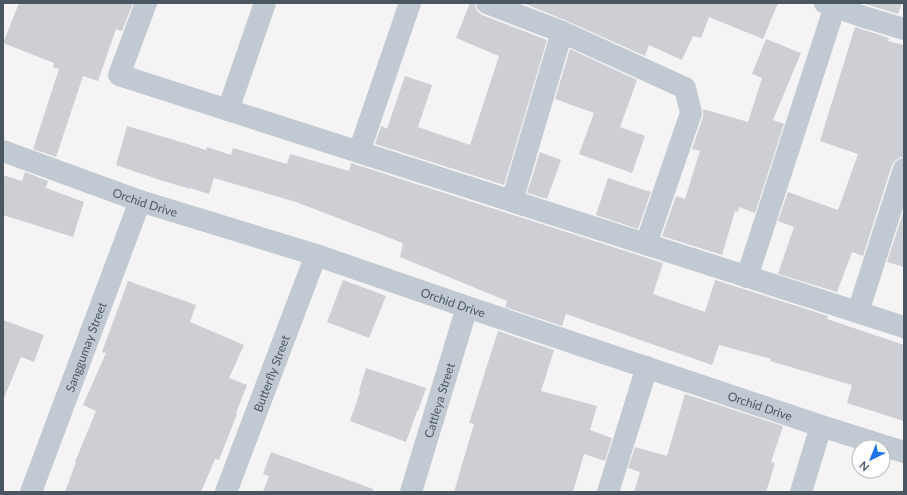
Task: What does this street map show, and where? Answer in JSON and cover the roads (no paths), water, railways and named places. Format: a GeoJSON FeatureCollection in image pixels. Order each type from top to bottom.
{"type":"FeatureCollection","features":[{"type":"Feature","properties":{"kind":"street"},"geometry":{"type":"LineString","coordinates":[[146,3],[119,75],[904,327]]}},
{"type":"Feature","properties":{"kind":"street"},"geometry":{"type":"LineString","coordinates":[[228,110],[265,3]]}},
{"type":"Feature","properties":{"kind":"street"},"geometry":{"type":"LineString","coordinates":[[359,152],[410,3]]}},
{"type":"Feature","properties":{"kind":"street"},"geometry":{"type":"LineString","coordinates":[[487,3],[562,32],[685,88],[691,113],[646,244]]}},
{"type":"Feature","properties":{"kind":"street"},"geometry":{"type":"LineString","coordinates":[[747,277],[832,4],[861,16],[904,28]]}},
{"type":"Feature","properties":{"kind":"street"},"geometry":{"type":"LineString","coordinates":[[512,201],[562,32]]}},
{"type":"Feature","properties":{"kind":"street","name":"Orchid Drive"},"geometry":{"type":"LineString","coordinates":[[3,152],[140,201],[316,255],[821,426],[904,452]]}},
{"type":"Feature","properties":{"kind":"street"},"geometry":{"type":"LineString","coordinates":[[858,312],[904,169]]}},
{"type":"Feature","properties":{"kind":"street","name":"Sanggumay Street"},"geometry":{"type":"LineString","coordinates":[[31,492],[140,201]]}},
{"type":"Feature","properties":{"kind":"street","name":"Butterfly Street"},"geometry":{"type":"LineString","coordinates":[[226,492],[316,255]]}},
{"type":"Feature","properties":{"kind":"street","name":"Cattleya Street"},"geometry":{"type":"LineString","coordinates":[[411,492],[467,307]]}},
{"type":"Feature","properties":{"kind":"street"},"geometry":{"type":"LineString","coordinates":[[608,492],[647,367]]}},
{"type":"Feature","properties":{"kind":"street"},"geometry":{"type":"LineString","coordinates":[[801,492],[821,426]]}}]}
